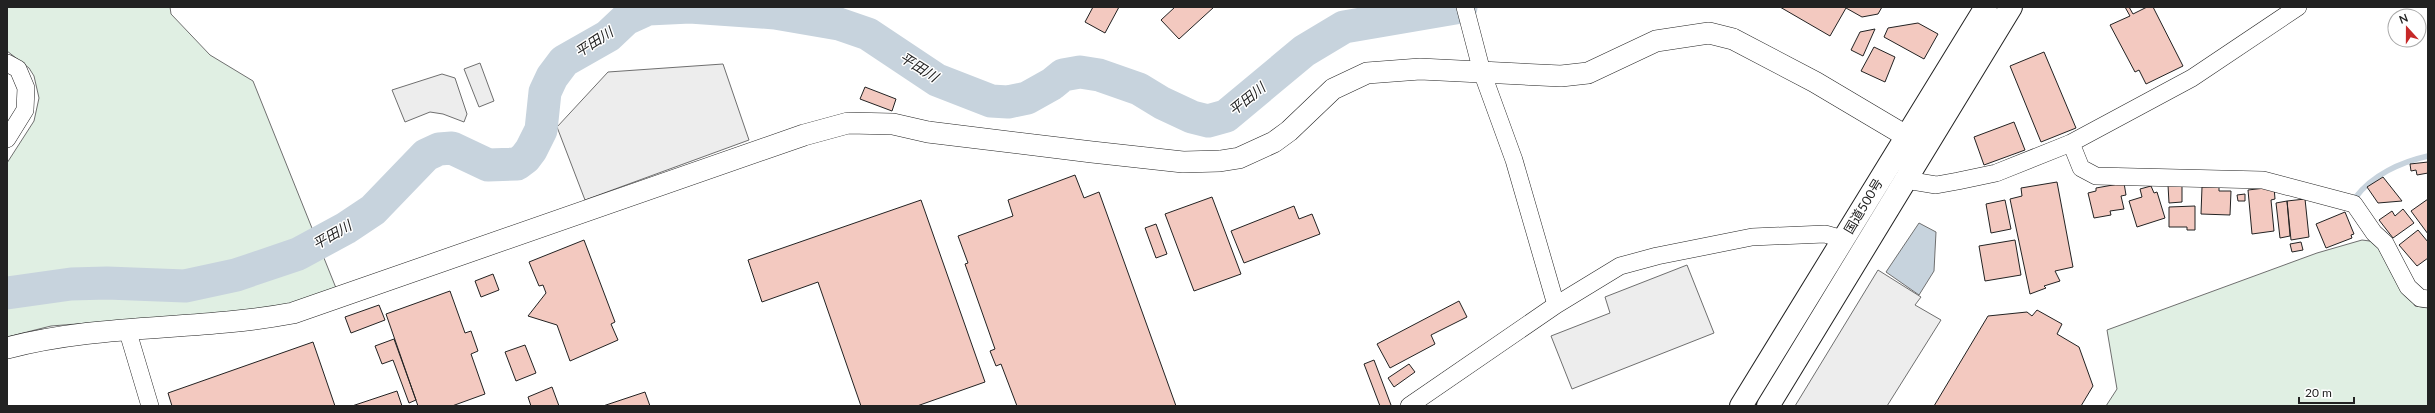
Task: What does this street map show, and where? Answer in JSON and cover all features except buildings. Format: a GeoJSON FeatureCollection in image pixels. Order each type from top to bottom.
{"type":"FeatureCollection","features":[{"type":"Feature","properties":{"kind":"highway","name":"国道500号"},"geometry":{"type":"LineString","coordinates":[[1741,406],[1986,7]]}},
{"type":"Feature","properties":{"kind":"highway","name":"国道500号"},"geometry":{"type":"LineString","coordinates":[[1768,406],[2011,7]]}},
{"type":"Feature","properties":{"kind":"street"},"geometry":{"type":"LineString","coordinates":[[1464,7],[1482,72],[1514,160],[1556,305]]}},
{"type":"Feature","properties":{"kind":"street"},"geometry":{"type":"LineString","coordinates":[[1906,180],[1936,185],[1996,173],[2071,143],[2192,78],[2298,7]]}},
{"type":"Feature","properties":{"kind":"street"},"geometry":{"type":"LineString","coordinates":[[7,348],[46,338],[127,329],[266,318],[293,314],[804,135],[848,123],[892,124],[928,132],[987,140],[1183,162],[1220,161],[1239,158],[1274,142],[1289,131],[1333,89],[1360,74],[1374,71],[1398,70],[1561,76],[1588,73],[1656,41],[1709,33],[1733,39],[1809,78],[1906,136],[1928,144]]}},
{"type":"Feature","properties":{"kind":"street"},"geometry":{"type":"LineString","coordinates":[[7,63],[18,69],[26,88],[25,110],[7,139]]}},
{"type":"Feature","properties":{"kind":"street"},"geometry":{"type":"LineString","coordinates":[[2071,143],[2081,168],[2096,176],[2263,180],[2354,204],[2374,233],[2385,243],[2408,287],[2420,298],[2428,299]]}},
{"type":"Feature","properties":{"kind":"street"},"geometry":{"type":"LineString","coordinates":[[1409,406],[1556,305],[1620,266],[1657,256],[1752,237],[1825,234],[1843,239]]}},
{"type":"Feature","properties":{"kind":"street"},"geometry":{"type":"LineString","coordinates":[[127,329],[150,406]]}},
{"type":"Feature","properties":{"kind":"green space"},"geometry":{"type":"Polygon","coordinates":[[[7,7],[170,7],[171,14],[210,55],[253,81],[336,288],[280,308],[51,326],[7,337],[7,163],[34,121],[39,98],[34,76],[29,68],[7,51],[7,7]]]}},
{"type":"Feature","properties":{"kind":"green space"},"geometry":{"type":"Polygon","coordinates":[[[2362,240],[2385,243],[2415,306],[2428,308],[2428,406],[2106,406],[2117,389],[2107,330],[2317,253],[2362,240]]]}},
{"type":"Feature","properties":{"kind":"shaded area"},"geometry":{"type":"Polygon","coordinates":[[[480,63],[494,101],[479,107],[464,69],[480,63]]]}},
{"type":"Feature","properties":{"kind":"shaded area"},"geometry":{"type":"Polygon","coordinates":[[[723,64],[749,140],[585,200],[557,127],[608,72],[723,64]]]}},
{"type":"Feature","properties":{"kind":"shaded area"},"geometry":{"type":"Polygon","coordinates":[[[442,74],[455,78],[467,114],[464,122],[443,114],[430,112],[405,122],[392,90],[442,74]]]}},
{"type":"Feature","properties":{"kind":"shaded area"},"geometry":{"type":"Polygon","coordinates":[[[1919,223],[1936,232],[1934,271],[1919,295],[1886,272],[1919,223]]]}},
{"type":"Feature","properties":{"kind":"shaded area"},"geometry":{"type":"Polygon","coordinates":[[[1687,265],[1714,333],[1572,389],[1551,336],[1610,313],[1605,297],[1687,265]]]}},
{"type":"Feature","properties":{"kind":"shaded area"},"geometry":{"type":"Polygon","coordinates":[[[1878,270],[1921,297],[1915,305],[1941,320],[1887,406],[1795,406],[1878,270]]]}},
{"type":"Feature","properties":{"kind":"waterway","name":"平田川"},"geometry":{"type":"LineString","coordinates":[[7,293],[71,284],[107,283],[185,286],[236,275],[298,254],[346,228],[373,210],[426,155],[439,149],[452,148],[488,165],[517,164],[525,158],[531,150],[541,130],[545,92],[552,77],[564,61],[608,36],[626,19],[648,9],[690,7],[775,13],[839,24],[868,34],[937,80],[991,101],[1008,102],[1027,98],[1052,84],[1063,75],[1080,72],[1099,75],[1139,89],[1162,103],[1192,117],[1208,121],[1226,116],[1304,51],[1344,27],[1461,7]]}},
{"type":"Feature","properties":{"kind":"waterway"},"geometry":{"type":"LineString","coordinates":[[2355,198],[2378,176],[2398,166],[2428,156]]}}]}
